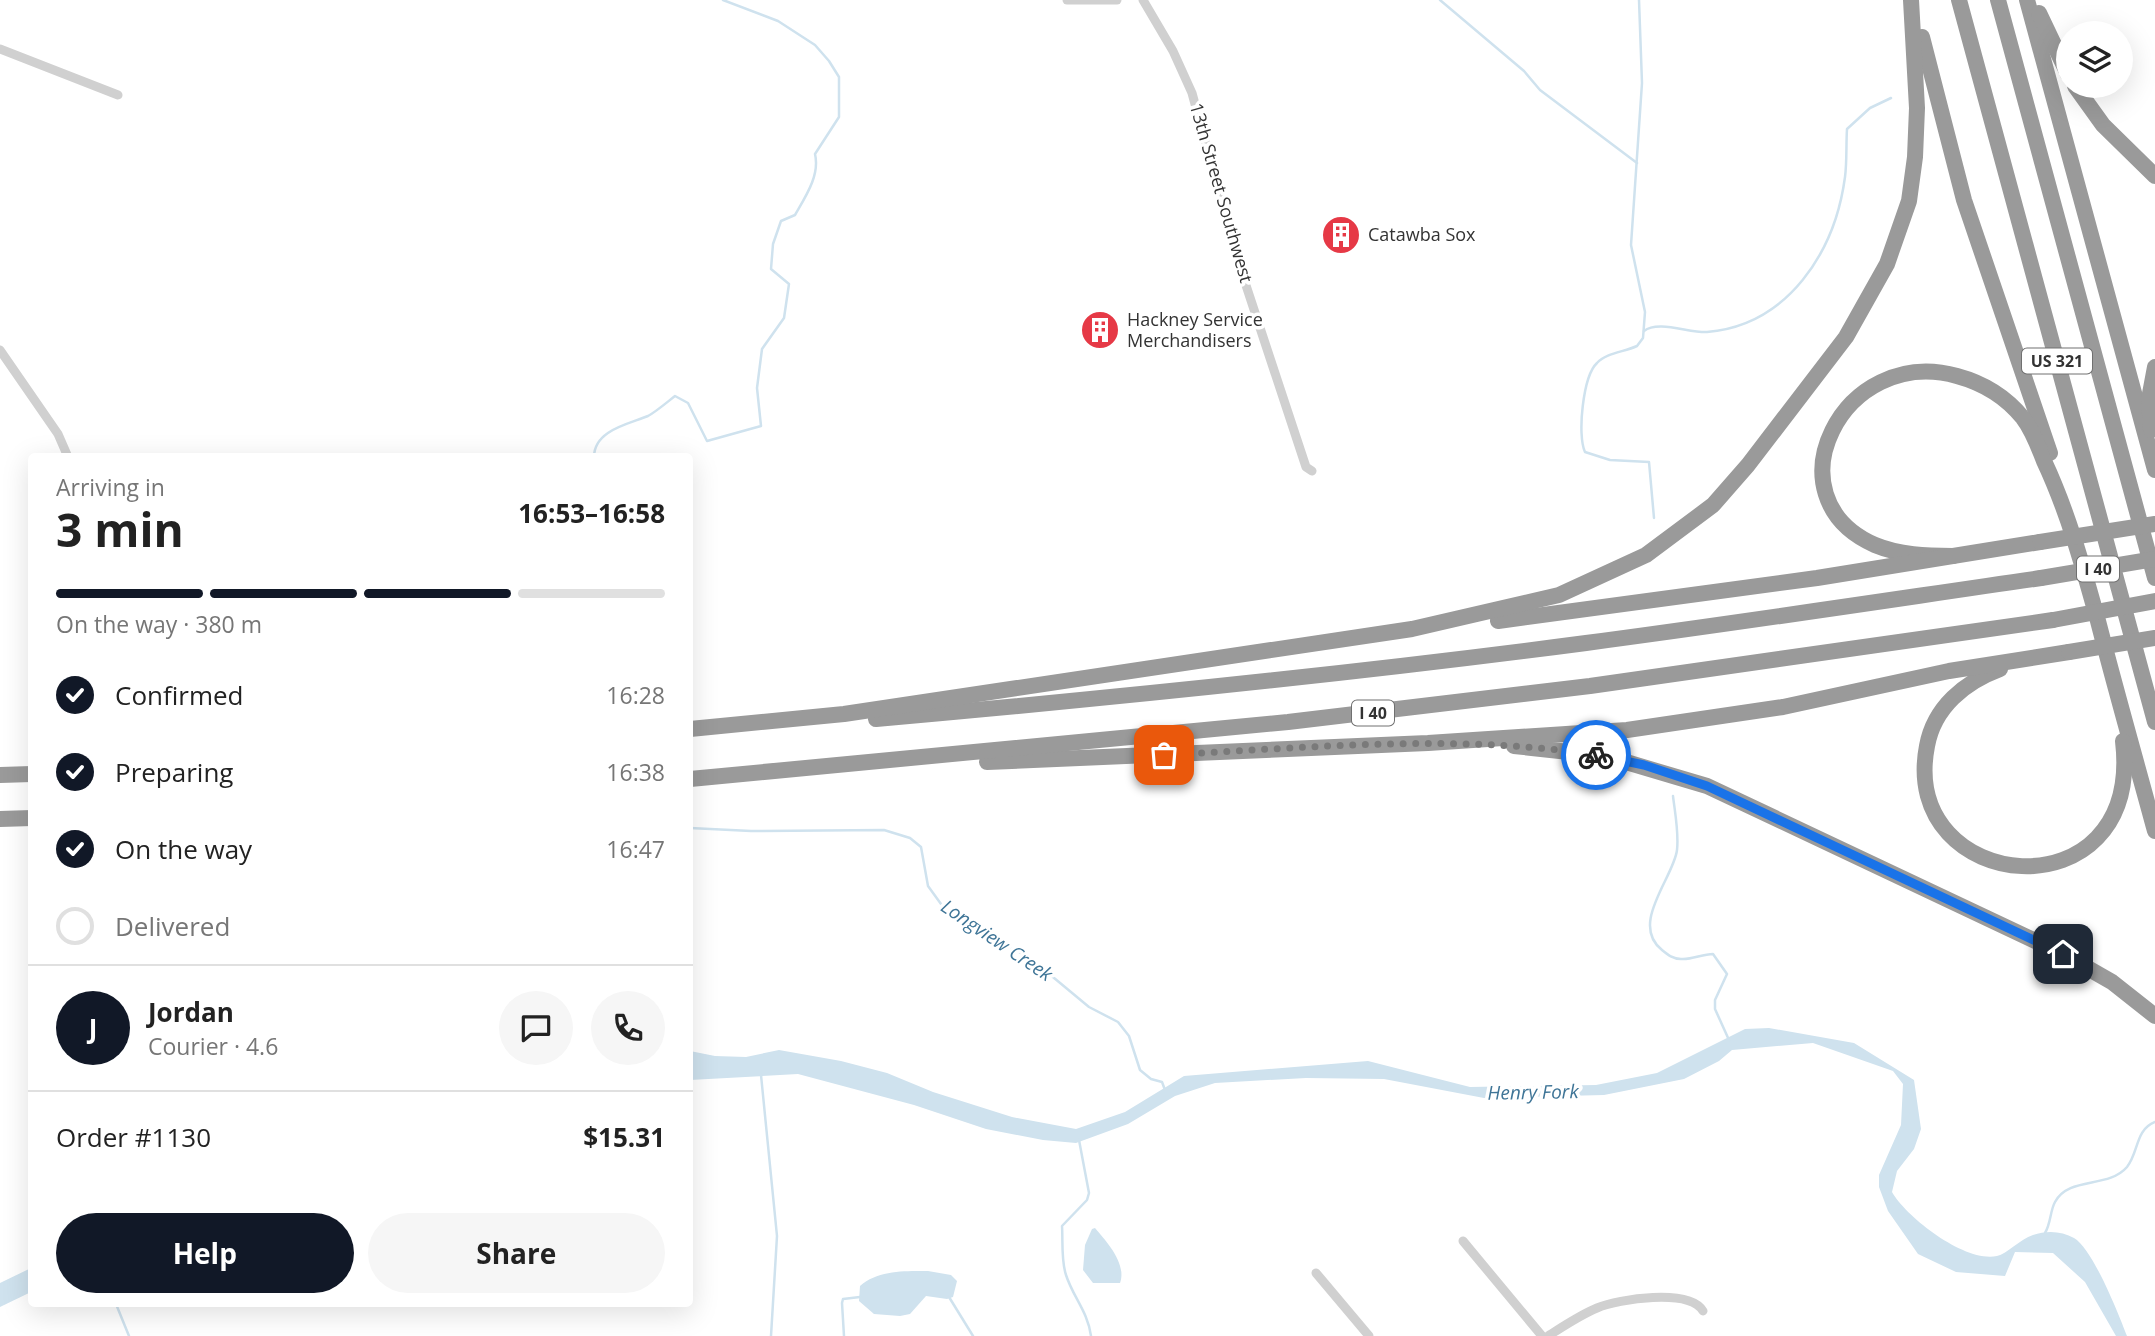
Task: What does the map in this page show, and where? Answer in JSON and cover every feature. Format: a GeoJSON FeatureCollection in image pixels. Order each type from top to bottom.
{"type":"FeatureCollection","features":[{"type":"Feature","properties":{"kind":"highway"},"geometry":{"type":"LineString","coordinates":[[1912,0],[1951,159],[2039,416],[2155,831]]}},
{"type":"Feature","properties":{"kind":"highway"},"geometry":{"type":"LineString","coordinates":[[1412,629],[1531,604],[1598,580],[1638,560],[1713,505],[1768,441],[1846,337],[1867,304],[1887,264],[1903,220],[1913,176],[1917,138],[1912,0]]}},
{"type":"Feature","properties":{"kind":"highway","name":"US 321"},"geometry":{"type":"LineString","coordinates":[[1959,0],[2155,722]]}},
{"type":"Feature","properties":{"kind":"highway","name":"US 321"},"geometry":{"type":"LineString","coordinates":[[1998,0],[2155,578]]}},
{"type":"Feature","properties":{"kind":"highway"},"geometry":{"type":"LineString","coordinates":[[2027,0],[2155,470]]}},
{"type":"Feature","properties":{"kind":"highway"},"geometry":{"type":"LineString","coordinates":[[2035,0],[2056,47]]}},
{"type":"Feature","properties":{"kind":"highway"},"geometry":{"type":"LineString","coordinates":[[2084,98],[2118,141],[2155,176]]}},
{"type":"Feature","properties":{"kind":"highway"},"geometry":{"type":"LineString","coordinates":[[2155,367],[2149,415],[2155,456]]}},
{"type":"Feature","properties":{"kind":"highway"},"geometry":{"type":"LineString","coordinates":[[1953,556],[1914,554],[1876,545],[1851,529],[1829,496],[1823,469],[1828,435],[1850,402],[1880,382],[1910,373],[1941,372],[1968,379],[1997,394],[2029,428],[2064,510]]}},
{"type":"Feature","properties":{"kind":"highway"},"geometry":{"type":"LineString","coordinates":[[693,729],[844,715],[1412,629],[1702,594],[2155,524]]}},
{"type":"Feature","properties":{"kind":"highway","name":"I 40"},"geometry":{"type":"LineString","coordinates":[[693,735],[1084,701],[1407,665],[1586,643],[2041,578],[2155,559]]}},
{"type":"Feature","properties":{"kind":"highway","name":"I 40"},"geometry":{"type":"LineString","coordinates":[[693,779],[928,758],[1457,703],[2053,620],[2155,601]]}},
{"type":"Feature","properties":{"kind":"highway"},"geometry":{"type":"LineString","coordinates":[[928,758],[953,764],[1428,743],[1667,726],[1783,707],[2028,657],[2155,638]]}},
{"type":"Feature","properties":{"kind":"highway"},"geometry":{"type":"LineString","coordinates":[[2028,657],[1984,674],[1950,701],[1931,732],[1925,760],[1930,799],[1951,834],[1975,854],[2014,867],[2051,864],[2079,852],[2097,838],[2115,813],[2123,786],[2125,755],[2110,666]]}},
{"type":"Feature","properties":{"kind":"highway"},"geometry":{"type":"LineString","coordinates":[[1428,743],[1512,746],[1591,754],[1649,767],[1707,786],[2063,954],[2112,982],[2155,1016]]}},
{"type":"Feature","properties":{"kind":"highway"},"geometry":{"type":"LineString","coordinates":[[0,775],[28,774]]}},
{"type":"Feature","properties":{"kind":"highway"},"geometry":{"type":"LineString","coordinates":[[0,819],[28,818]]}},
{"type":"Feature","properties":{"kind":"street"},"geometry":{"type":"LineString","coordinates":[[1067,0],[1117,0]]}},
{"type":"Feature","properties":{"kind":"street","name":"13th Street Southwest"},"geometry":{"type":"LineString","coordinates":[[1143,0],[1173,51],[1192,93],[1235,252],[1306,467],[1312,471]]}},
{"type":"Feature","properties":{"kind":"street"},"geometry":{"type":"LineString","coordinates":[[0,49],[118,95]]}},
{"type":"Feature","properties":{"kind":"street"},"geometry":{"type":"LineString","coordinates":[[0,350],[58,433],[66,453]]}},
{"type":"Feature","properties":{"kind":"street"},"geometry":{"type":"LineString","coordinates":[[1463,1241],[1542,1336]]}},
{"type":"Feature","properties":{"kind":"street"},"geometry":{"type":"LineString","coordinates":[[1316,1273],[1369,1336]]}},
{"type":"Feature","properties":{"kind":"street"},"geometry":{"type":"LineString","coordinates":[[1549,1336],[1578,1317],[1614,1303],[1682,1298],[1695,1302],[1703,1311]]}},
{"type":"Feature","properties":{"kind":"water","name":"Henry Fork"},"geometry":{"type":"Polygon","coordinates":[[[1769,1028],[1854,1043],[1914,1080],[1921,1129],[1914,1149],[1897,1171],[1892,1192],[1899,1202],[1938,1236],[1969,1252],[1984,1256],[2001,1255],[2038,1233],[2059,1233],[2074,1238],[2097,1268],[2127,1336],[2116,1336],[2085,1282],[2053,1253],[2015,1252],[2005,1276],[1956,1272],[1918,1254],[1888,1211],[1879,1187],[1879,1175],[1901,1125],[1903,1084],[1893,1071],[1813,1043],[1732,1050],[1719,1061],[1684,1079],[1604,1095],[1484,1098],[1384,1079],[1306,1078],[1215,1083],[1175,1096],[1128,1124],[1076,1143],[1043,1140],[986,1129],[914,1105],[798,1074],[693,1080],[693,1052],[715,1056],[746,1057],[779,1050],[841,1061],[887,1073],[933,1092],[1012,1117],[1076,1129],[1125,1112],[1184,1076],[1368,1061],[1470,1087],[1596,1085],[1657,1073],[1745,1029],[1769,1028]]]}},
{"type":"Feature","properties":{"kind":"water"},"geometry":{"type":"Polygon","coordinates":[[[1095,1228],[1118,1261],[1121,1268],[1120,1283],[1093,1283],[1083,1270],[1085,1245],[1095,1228]]]}},
{"type":"Feature","properties":{"kind":"water"},"geometry":{"type":"Polygon","coordinates":[[[28,1269],[28,1293],[0,1307],[0,1283],[28,1269]]]}},
{"type":"Feature","properties":{"kind":"water"},"geometry":{"type":"Polygon","coordinates":[[[928,1271],[951,1275],[957,1281],[953,1297],[947,1299],[926,1296],[910,1314],[900,1316],[874,1314],[859,1301],[860,1286],[875,1277],[928,1271]]]}},
{"type":"Feature","properties":{"kind":"waterway","name":"Longview Creek"},"geometry":{"type":"LineString","coordinates":[[595,453],[600,440],[606,434],[648,416],[675,396],[688,403],[707,441],[761,426],[757,388],[762,349],[784,318],[789,284],[771,269],[773,244],[781,221],[795,215],[807,193],[816,170],[815,154],[839,117],[839,77],[815,45],[778,21],[723,0]]}},
{"type":"Feature","properties":{"kind":"waterway"},"geometry":{"type":"LineString","coordinates":[[1440,0],[1524,71],[1540,90],[1637,163]]}},
{"type":"Feature","properties":{"kind":"waterway"},"geometry":{"type":"LineString","coordinates":[[1639,0],[1642,83],[1631,245],[1645,312],[1643,338],[1637,346],[1601,360],[1592,370],[1585,392],[1582,433],[1585,452],[1610,460],[1649,462],[1654,518]]}},
{"type":"Feature","properties":{"kind":"waterway"},"geometry":{"type":"LineString","coordinates":[[1644,331],[1665,327],[1707,332],[1736,326],[1761,315],[1784,300],[1803,280],[1831,232],[1845,177],[1847,129],[1870,108],[1891,98]]}},
{"type":"Feature","properties":{"kind":"waterway"},"geometry":{"type":"LineString","coordinates":[[1673,796],[1677,850],[1651,914],[1650,927],[1653,939],[1662,950],[1673,957],[1685,959],[1713,954],[1727,974],[1715,1000],[1715,1009],[1729,1040]]}},
{"type":"Feature","properties":{"kind":"waterway","name":"Longview Creek"},"geometry":{"type":"LineString","coordinates":[[693,828],[751,831],[884,830],[910,838],[921,847],[928,886],[941,904],[965,922],[1030,958],[1089,1007],[1118,1022],[1129,1036],[1140,1070],[1151,1079],[1162,1082],[1165,1090]]}},
{"type":"Feature","properties":{"kind":"waterway"},"geometry":{"type":"LineString","coordinates":[[761,1075],[777,1236],[771,1336]]}},
{"type":"Feature","properties":{"kind":"waterway"},"geometry":{"type":"LineString","coordinates":[[2045,1233],[2053,1206],[2061,1194],[2079,1185],[2119,1174],[2131,1161],[2144,1130],[2155,1122]]}},
{"type":"Feature","properties":{"kind":"waterway"},"geometry":{"type":"LineString","coordinates":[[1079,1140],[1089,1193],[1087,1200],[1062,1226],[1063,1257],[1066,1275],[1087,1319],[1091,1336]]}},
{"type":"Feature","properties":{"kind":"waterway"},"geometry":{"type":"LineString","coordinates":[[844,1336],[843,1299],[860,1297]]}},
{"type":"Feature","properties":{"kind":"waterway"},"geometry":{"type":"LineString","coordinates":[[949,1297],[973,1336]]}},
{"type":"Feature","properties":{"kind":"waterway"},"geometry":{"type":"LineString","coordinates":[[117,1307],[129,1336]]}},
{"type":"Feature","properties":{"kind":"way so far"},"geometry":{"type":"LineString","coordinates":[[1164,755],[1428,743],[1512,746],[1596,755]]}},
{"type":"Feature","properties":{"kind":"place","name":"Catawba Sox"},"geometry":{"type":"Point","coordinates":[1341,235]}},
{"type":"Feature","properties":{"kind":"place","name":"Hackney Service Merchandisers"},"geometry":{"type":"Point","coordinates":[1100,330]}},
{"type":"Feature","properties":{"kind":"route"},"geometry":{"type":"LineString","coordinates":[[1596,755],[1644,765],[1707,786],[1768,812],[2063,954]]}}]}
